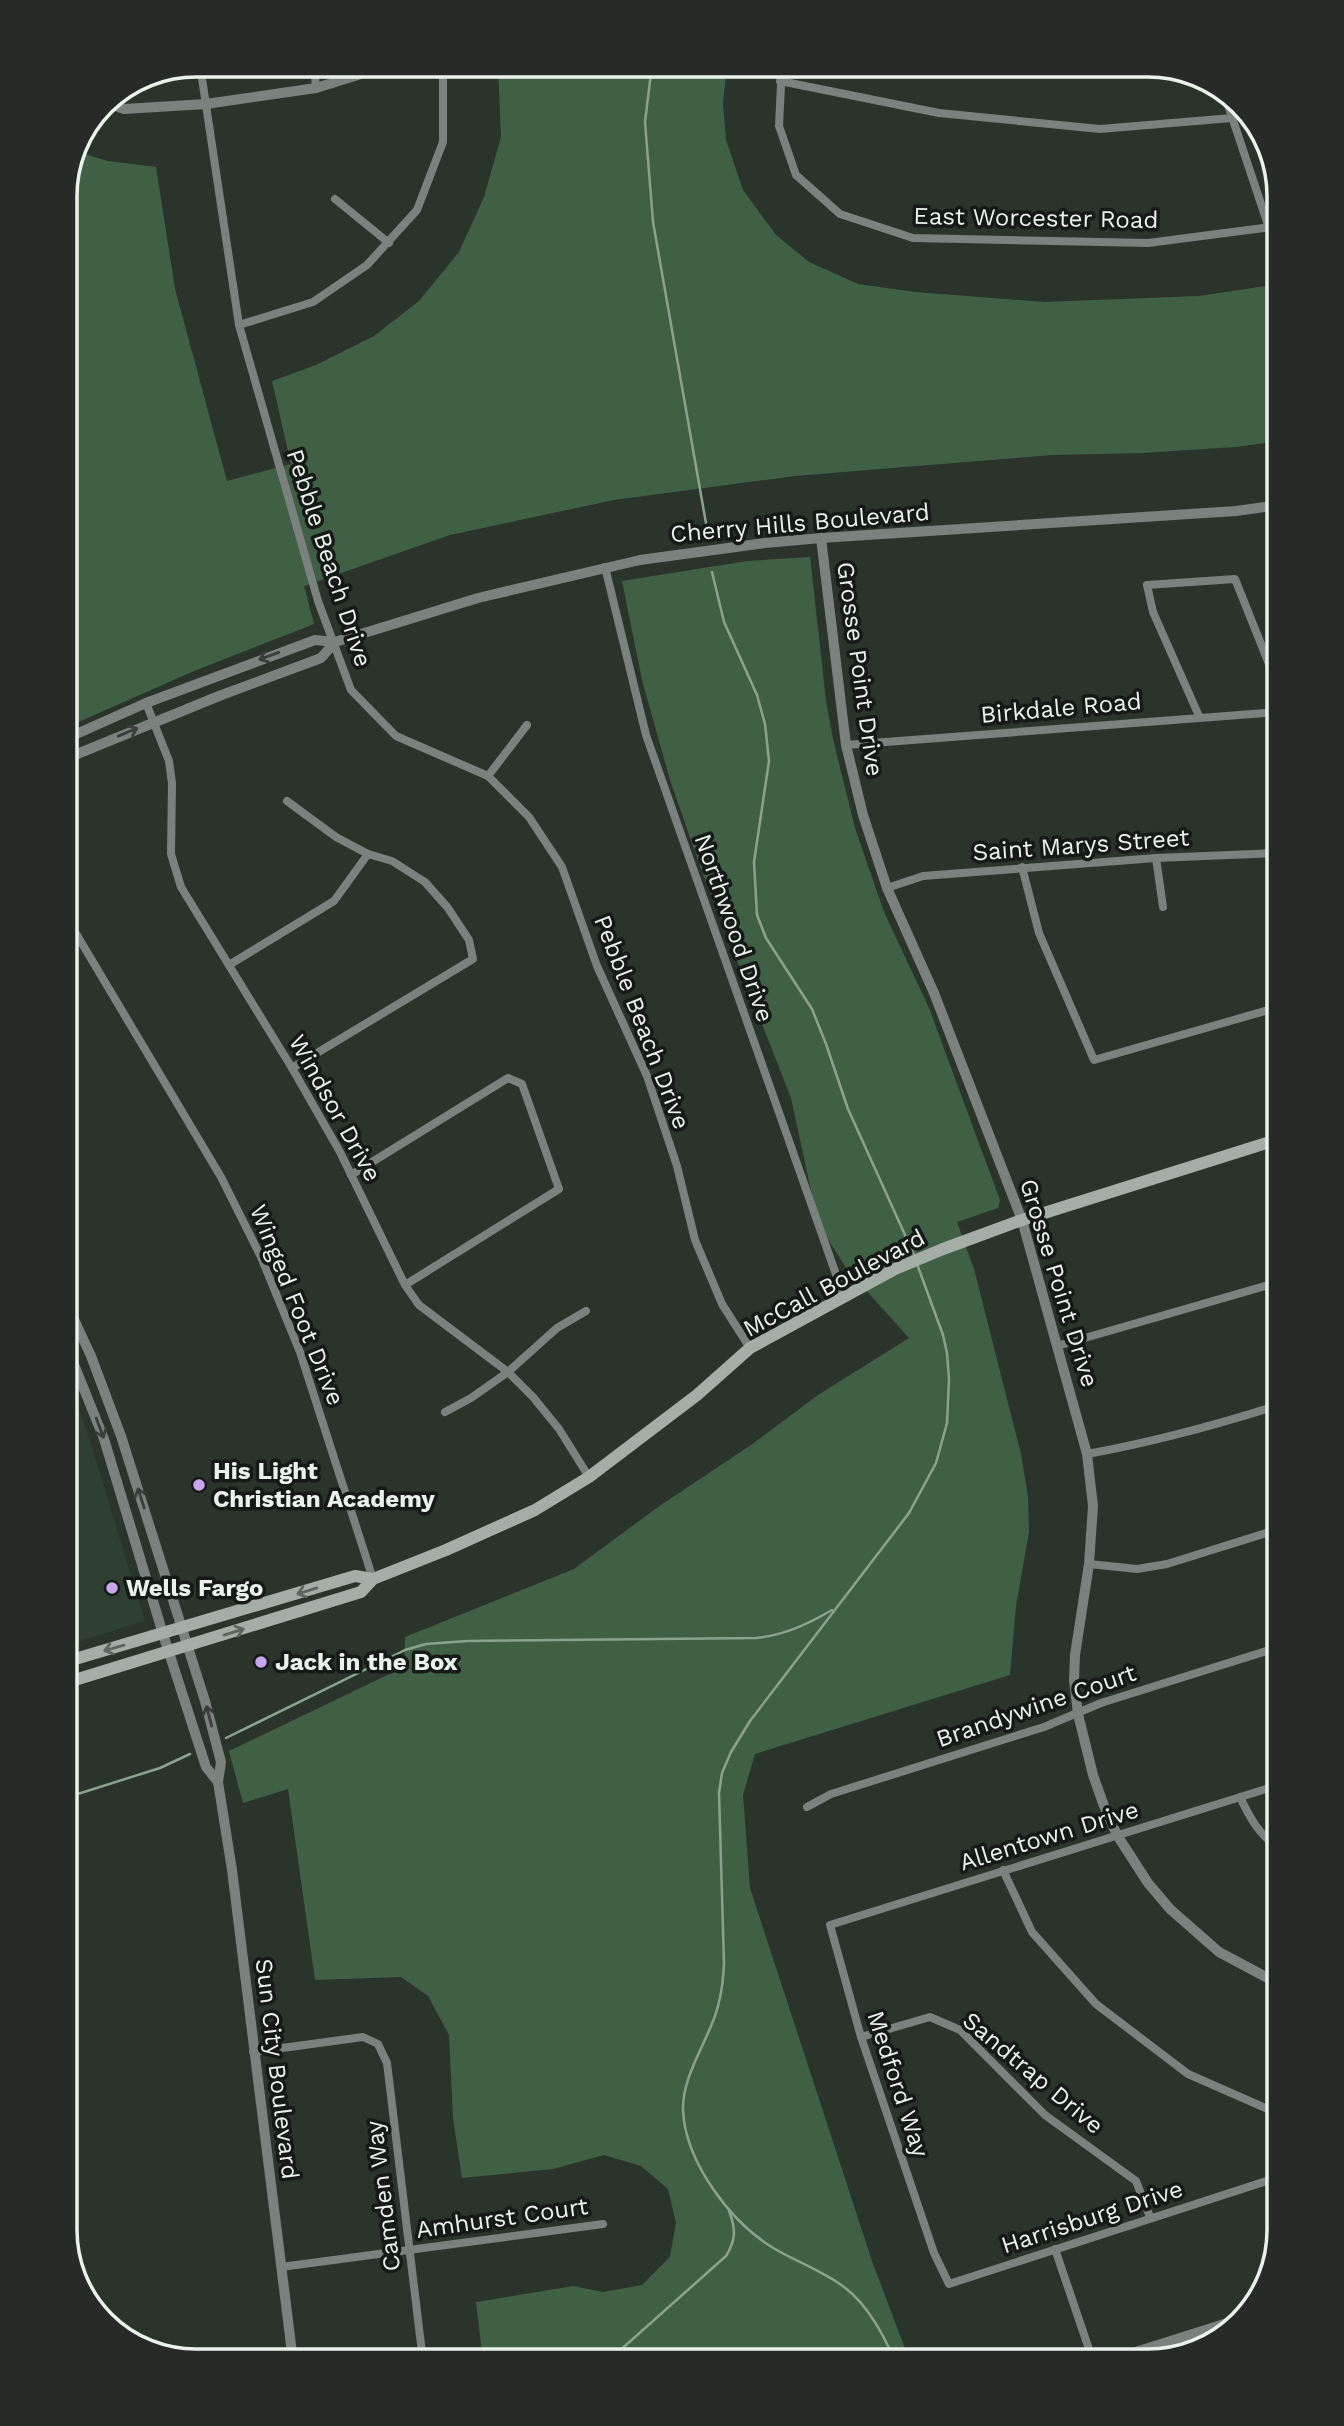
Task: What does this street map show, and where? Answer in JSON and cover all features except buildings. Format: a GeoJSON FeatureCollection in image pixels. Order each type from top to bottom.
{"type":"FeatureCollection","features":[{"type":"Feature","properties":{"kind":"main road","name":"McCall Boulevard"},"geometry":{"type":"LineString","coordinates":[[77,1679],[361,1592],[373,1579],[535,1510],[589,1477],[697,1395],[750,1348],[895,1269],[1022,1220],[1267,1143]]}},
{"type":"Feature","properties":{"kind":"main road","name":"McCall Boulevard"},"geometry":{"type":"LineString","coordinates":[[77,1659],[355,1576],[373,1579]]}},
{"type":"Feature","properties":{"kind":"street","name":"Pebble Beach Drive"},"geometry":{"type":"LineString","coordinates":[[202,77],[239,325],[318,601],[351,690],[396,736],[488,776],[529,817],[562,867],[597,966],[647,1076],[677,1166],[695,1240],[722,1304],[750,1348]]}},
{"type":"Feature","properties":{"kind":"street"},"geometry":{"type":"LineString","coordinates":[[315,77],[316,88]]}},
{"type":"Feature","properties":{"kind":"street"},"geometry":{"type":"LineString","coordinates":[[119,106],[206,104],[316,88],[351,77]]}},
{"type":"Feature","properties":{"kind":"street"},"geometry":{"type":"LineString","coordinates":[[239,325],[313,302],[367,265],[418,210],[443,142],[443,77]]}},
{"type":"Feature","properties":{"kind":"street","name":"East Worcester Road"},"geometry":{"type":"LineString","coordinates":[[780,77],[779,126],[796,175],[840,214],[913,238],[1148,243],[1267,228]]}},
{"type":"Feature","properties":{"kind":"street"},"geometry":{"type":"LineString","coordinates":[[780,81],[939,113],[1100,129],[1232,117]]}},
{"type":"Feature","properties":{"kind":"street"},"geometry":{"type":"LineString","coordinates":[[1230,110],[1267,222]]}},
{"type":"Feature","properties":{"kind":"street"},"geometry":{"type":"LineString","coordinates":[[335,199],[389,243]]}},
{"type":"Feature","properties":{"kind":"street","name":"Cherry Hills Boulevard"},"geometry":{"type":"LineString","coordinates":[[77,734],[146,703],[315,640],[335,642],[478,598],[640,560],[720,548],[821,538],[1236,512],[1267,507]]}},
{"type":"Feature","properties":{"kind":"street","name":"Grosse Point Drive"},"geometry":{"type":"LineString","coordinates":[[821,538],[846,745],[856,792],[887,888],[938,1003],[1022,1220],[1087,1454],[1093,1506],[1089,1564],[1075,1655],[1078,1714],[1093,1776],[1118,1835],[1148,1883],[1191,1929],[1219,1952],[1267,1978]]}},
{"type":"Feature","properties":{"kind":"street","name":"Northwood Drive"},"geometry":{"type":"LineString","coordinates":[[605,567],[646,735],[844,1297]]}},
{"type":"Feature","properties":{"kind":"street"},"geometry":{"type":"LineString","coordinates":[[1199,716],[1153,612],[1147,585],[1235,579],[1267,659]]}},
{"type":"Feature","properties":{"kind":"street","name":"Cherry Hills Boulevard"},"geometry":{"type":"LineString","coordinates":[[77,754],[321,658],[335,642]]}},
{"type":"Feature","properties":{"kind":"street","name":"Windsor Drive"},"geometry":{"type":"LineString","coordinates":[[146,703],[169,761],[172,783],[171,854],[181,887],[292,1068],[351,1175],[405,1285],[419,1305],[508,1372],[533,1397],[559,1429],[589,1477]]}},
{"type":"Feature","properties":{"kind":"street","name":"Birkdale Road"},"geometry":{"type":"LineString","coordinates":[[846,745],[1267,713]]}},
{"type":"Feature","properties":{"kind":"street"},"geometry":{"type":"LineString","coordinates":[[488,776],[527,725]]}},
{"type":"Feature","properties":{"kind":"street"},"geometry":{"type":"LineString","coordinates":[[287,801],[335,837],[368,854],[392,861],[425,882],[448,908],[469,940],[473,959],[292,1068]]}},
{"type":"Feature","properties":{"kind":"street","name":"Saint Marys Street"},"geometry":{"type":"LineString","coordinates":[[887,888],[923,876],[1022,867],[1267,853]]}},
{"type":"Feature","properties":{"kind":"street"},"geometry":{"type":"LineString","coordinates":[[229,965],[334,901],[368,854]]}},
{"type":"Feature","properties":{"kind":"street"},"geometry":{"type":"LineString","coordinates":[[1156,858],[1163,907]]}},
{"type":"Feature","properties":{"kind":"street"},"geometry":{"type":"LineString","coordinates":[[1022,867],[1039,933],[1094,1060],[1267,1011]]}},
{"type":"Feature","properties":{"kind":"street","name":"Winged Foot Drive"},"geometry":{"type":"LineString","coordinates":[[77,935],[221,1177],[261,1257],[300,1352],[373,1579]]}},
{"type":"Feature","properties":{"kind":"street"},"geometry":{"type":"LineString","coordinates":[[351,1175],[508,1078],[522,1084],[559,1189],[405,1285]]}},
{"type":"Feature","properties":{"kind":"street"},"geometry":{"type":"LineString","coordinates":[[1057,1346],[1267,1285]]}},
{"type":"Feature","properties":{"kind":"street"},"geometry":{"type":"LineString","coordinates":[[445,1412],[471,1398],[508,1372],[557,1328],[586,1311]]}},
{"type":"Feature","properties":{"kind":"street","name":"Sun City Boulevard"},"geometry":{"type":"LineString","coordinates":[[77,1328],[112,1408],[221,1762],[218,1782],[232,1870],[291,2349]]}},
{"type":"Feature","properties":{"kind":"street","name":"Sun City Boulevard"},"geometry":{"type":"LineString","coordinates":[[77,1372],[104,1439],[168,1652],[206,1767],[218,1782]]}},
{"type":"Feature","properties":{"kind":"street"},"geometry":{"type":"LineString","coordinates":[[1087,1454],[1198,1430],[1267,1409]]}},
{"type":"Feature","properties":{"kind":"street"},"geometry":{"type":"LineString","coordinates":[[1089,1564],[1137,1569],[1167,1564],[1267,1533]]}},
{"type":"Feature","properties":{"kind":"street","name":"Brandywine Court"},"geometry":{"type":"LineString","coordinates":[[807,1807],[831,1794],[1045,1727],[1101,1703],[1267,1651]]}},
{"type":"Feature","properties":{"kind":"street","name":"Allentown Drive"},"geometry":{"type":"LineString","coordinates":[[830,1926],[1267,1789]]}},
{"type":"Feature","properties":{"kind":"street"},"geometry":{"type":"LineString","coordinates":[[1240,1797],[1254,1826],[1267,1839]]}},
{"type":"Feature","properties":{"kind":"street"},"geometry":{"type":"LineString","coordinates":[[1003,1870],[1032,1933],[1096,2004],[1188,2074],[1267,2109]]}},
{"type":"Feature","properties":{"kind":"street","name":"Medford Way"},"geometry":{"type":"LineString","coordinates":[[830,1926],[861,2037],[934,2253]]}},
{"type":"Feature","properties":{"kind":"street","name":"Sandtrap Drive"},"geometry":{"type":"LineString","coordinates":[[861,2037],[930,2017],[960,2030],[1045,2115],[1136,2181],[1150,2217]]}},
{"type":"Feature","properties":{"kind":"street","name":"Camden Way"},"geometry":{"type":"LineString","coordinates":[[253,2053],[363,2037],[378,2044],[387,2063],[421,2349]]}},
{"type":"Feature","properties":{"kind":"street","name":"Harrisburg Drive"},"geometry":{"type":"LineString","coordinates":[[934,2253],[949,2284],[1267,2181]]}},
{"type":"Feature","properties":{"kind":"street","name":"Amhurst Court"},"geometry":{"type":"LineString","coordinates":[[281,2267],[603,2224]]}},
{"type":"Feature","properties":{"kind":"street"},"geometry":{"type":"LineString","coordinates":[[1055,2249],[1089,2349]]}},
{"type":"Feature","properties":{"kind":"street"},"geometry":{"type":"LineString","coordinates":[[1145,2349],[1217,2326]]}},
{"type":"Feature","properties":{"kind":"shaded area"},"geometry":{"type":"Polygon","coordinates":[[[77,1404],[87,1431],[145,1621],[77,1642],[77,1404]]]}},
{"type":"Feature","properties":{"kind":"green space"},"geometry":{"type":"Polygon","coordinates":[[[498,77],[726,77],[723,103],[726,140],[743,190],[776,235],[809,262],[858,284],[915,292],[1045,302],[1199,296],[1267,286],[1267,443],[1142,453],[1052,455],[795,476],[614,500],[450,535],[304,586],[314,624],[194,671],[77,723],[77,188],[85,154],[108,161],[156,167],[175,289],[227,481],[291,464],[272,381],[316,365],[374,336],[419,301],[459,252],[484,197],[501,137],[498,77]]]}},
{"type":"Feature","properties":{"kind":"green space"},"geometry":{"type":"Polygon","coordinates":[[[810,557],[826,701],[855,828],[884,912],[929,1008],[1000,1200],[998,1208],[957,1222],[974,1269],[1021,1454],[1028,1497],[1029,1532],[1016,1606],[1010,1675],[755,1754],[743,1795],[750,1888],[872,2261],[905,2349],[482,2349],[476,2302],[573,2286],[603,2292],[642,2285],[670,2257],[676,2223],[668,2189],[641,2166],[604,2155],[553,2169],[462,2178],[453,2118],[449,2035],[428,1996],[401,1977],[315,1980],[288,1789],[243,1803],[229,1751],[404,1667],[405,1637],[574,1569],[818,1395],[909,1338],[846,1268],[818,1223],[791,1098],[700,866],[670,780],[642,680],[622,581],[747,561],[810,557]]]}},
{"type":"Feature","properties":{"kind":"waterway"},"geometry":{"type":"LineString","coordinates":[[651,77],[645,122],[653,222],[707,529]]}},
{"type":"Feature","properties":{"kind":"waterway"},"geometry":{"type":"LineString","coordinates":[[712,572],[724,622],[757,695],[765,724],[769,761],[754,862],[757,915],[766,938],[812,1009],[848,1109],[915,1257]]}},
{"type":"Feature","properties":{"kind":"waterway"},"geometry":{"type":"LineString","coordinates":[[889,2349],[874,2321],[853,2294],[827,2276],[775,2249],[742,2224],[727,2208],[692,2151],[686,2131],[683,2100],[692,2067],[714,2019],[723,1981],[719,1793],[722,1773],[750,1721],[909,1513],[936,1463],[947,1423],[947,1353],[917,1264]]}},
{"type":"Feature","properties":{"kind":"waterway"},"geometry":{"type":"LineString","coordinates":[[226,1738],[405,1650],[426,1644],[467,1641],[756,1638],[796,1628],[832,1610]]}},
{"type":"Feature","properties":{"kind":"waterway"},"geometry":{"type":"LineString","coordinates":[[77,1794],[160,1768],[190,1754]]}},
{"type":"Feature","properties":{"kind":"waterway"},"geometry":{"type":"LineString","coordinates":[[621,2349],[726,2256],[734,2234],[729,2211]]}},
{"type":"Feature","properties":{"kind":"place","name":"His Light Christian Academy"},"geometry":{"type":"Point","coordinates":[199,1485]}},
{"type":"Feature","properties":{"kind":"place","name":"Wells Fargo"},"geometry":{"type":"Point","coordinates":[112,1588]}},
{"type":"Feature","properties":{"kind":"place","name":"Jack in the Box"},"geometry":{"type":"Point","coordinates":[261,1662]}}]}
